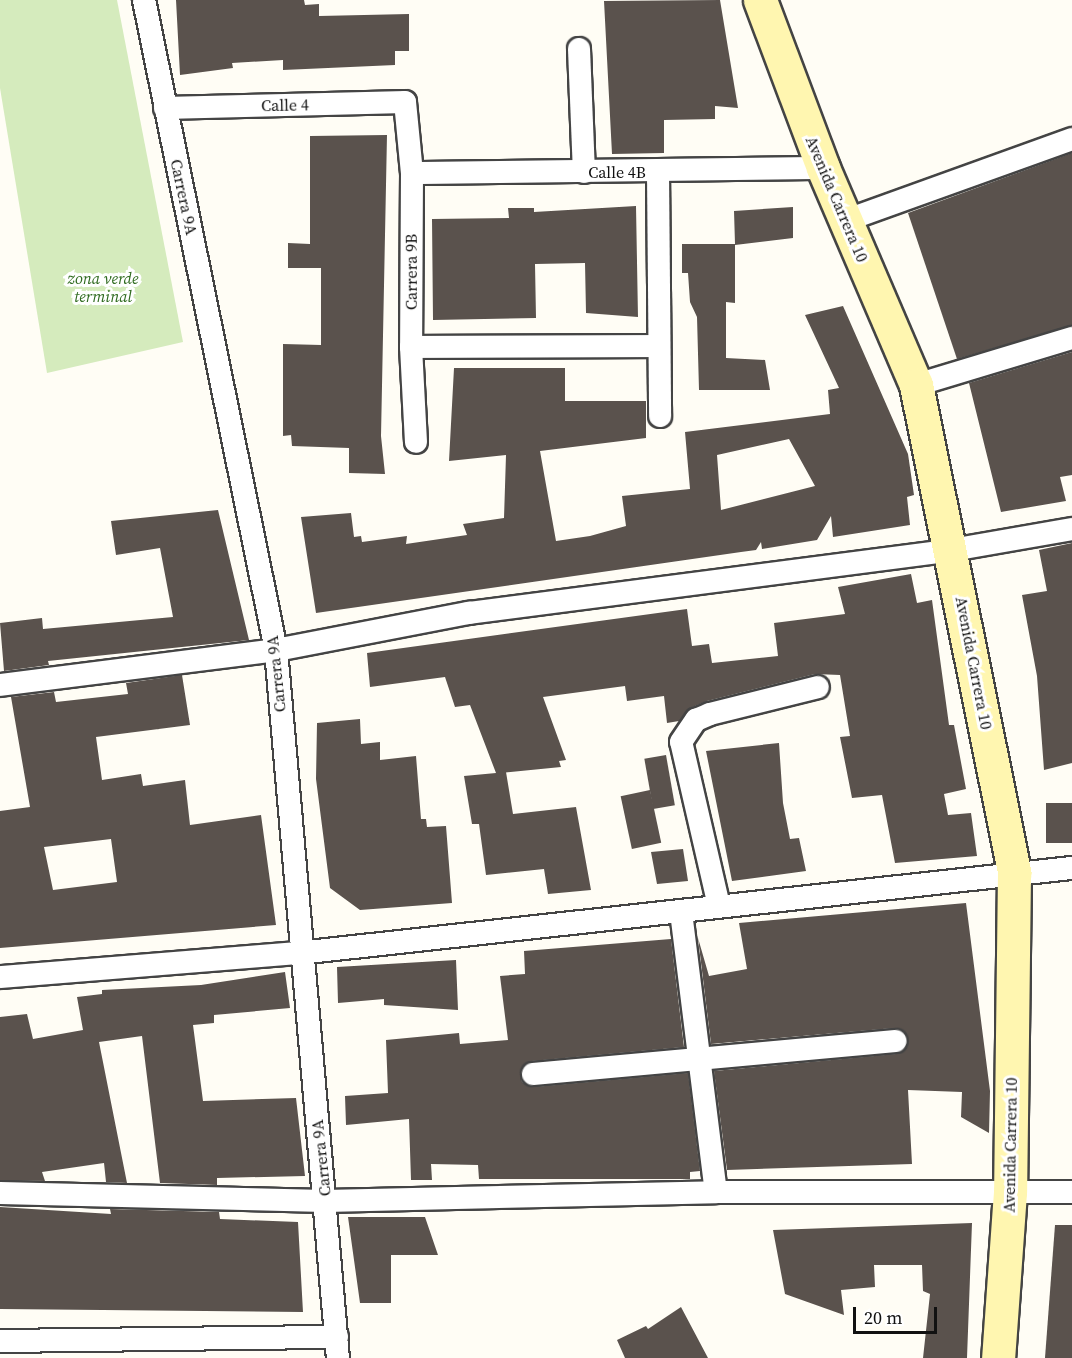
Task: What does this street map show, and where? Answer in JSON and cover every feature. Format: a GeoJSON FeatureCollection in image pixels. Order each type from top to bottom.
{"type":"FeatureCollection","features":[{"type":"Feature","properties":{"kind":"main road","name":"Avenida Carrera 10"},"geometry":{"type":"LineString","coordinates":[[760,0],[823,168],[916,385],[952,550],[1014,873],[1010,1192],[998,1358]]}},
{"type":"Feature","properties":{"kind":"street","name":"Carrera 9A"},"geometry":{"type":"LineString","coordinates":[[144,0],[276,650],[299,953],[325,1201],[337,1347]]}},
{"type":"Feature","properties":{"kind":"street"},"geometry":{"type":"LineString","coordinates":[[579,49],[584,172]]}},
{"type":"Feature","properties":{"kind":"street","name":"Calle 4"},"geometry":{"type":"LineString","coordinates":[[165,108],[405,102]]}},
{"type":"Feature","properties":{"kind":"street","name":"Carrera 9B"},"geometry":{"type":"LineString","coordinates":[[405,102],[412,173],[411,347],[416,442]]}},
{"type":"Feature","properties":{"kind":"street"},"geometry":{"type":"LineString","coordinates":[[847,220],[1072,139]]}},
{"type":"Feature","properties":{"kind":"street","name":"Calle 4B"},"geometry":{"type":"LineString","coordinates":[[412,173],[658,172],[823,168]]}},
{"type":"Feature","properties":{"kind":"street"},"geometry":{"type":"LineString","coordinates":[[658,172],[656,346],[660,416]]}},
{"type":"Feature","properties":{"kind":"street"},"geometry":{"type":"LineString","coordinates":[[916,385],[1072,338]]}},
{"type":"Feature","properties":{"kind":"street"},"geometry":{"type":"LineString","coordinates":[[411,347],[656,346]]}},
{"type":"Feature","properties":{"kind":"street"},"geometry":{"type":"LineString","coordinates":[[0,685],[276,650],[469,613],[952,550],[1072,529]]}},
{"type":"Feature","properties":{"kind":"street"},"geometry":{"type":"LineString","coordinates":[[719,906],[681,742],[696,720],[710,714],[818,687]]}},
{"type":"Feature","properties":{"kind":"street"},"geometry":{"type":"LineString","coordinates":[[0,977],[299,953],[1072,868]]}},
{"type":"Feature","properties":{"kind":"street"},"geometry":{"type":"LineString","coordinates":[[681,912],[698,1063],[716,1192]]}},
{"type":"Feature","properties":{"kind":"street"},"geometry":{"type":"LineString","coordinates":[[533,1074],[698,1063],[895,1041]]}},
{"type":"Feature","properties":{"kind":"street"},"geometry":{"type":"LineString","coordinates":[[0,1193],[325,1201],[716,1192],[1072,1192]]}},
{"type":"Feature","properties":{"kind":"street"},"geometry":{"type":"LineString","coordinates":[[0,1341],[337,1347]]}},
{"type":"Feature","properties":{"kind":"green space","name":"zona verde terminal"},"geometry":{"type":"Polygon","coordinates":[[[0,0],[117,0],[183,342],[47,373],[0,88],[0,0]]]}},
{"type":"Feature","properties":{"kind":"building"},"geometry":{"type":"Polygon","coordinates":[[[176,0],[304,0],[305,5],[319,4],[319,16],[409,14],[409,51],[395,51],[395,65],[283,70],[283,60],[232,63],[233,68],[180,75],[176,0]]]}},
{"type":"Feature","properties":{"kind":"building"},"geometry":{"type":"Polygon","coordinates":[[[720,0],[738,108],[715,106],[715,119],[664,120],[664,153],[612,154],[604,1],[720,0]]]}},
{"type":"Feature","properties":{"kind":"building"},"geometry":{"type":"Polygon","coordinates":[[[387,135],[381,436],[385,474],[349,473],[349,448],[292,446],[291,435],[283,436],[283,344],[321,345],[321,268],[288,268],[288,243],[310,244],[310,136],[387,135]]]}},
{"type":"Feature","properties":{"kind":"building"},"geometry":{"type":"Polygon","coordinates":[[[1072,153],[1072,325],[957,359],[908,213],[1072,153]]]}},
{"type":"Feature","properties":{"kind":"building"},"geometry":{"type":"Polygon","coordinates":[[[636,206],[638,317],[586,313],[585,263],[535,264],[536,318],[433,320],[432,219],[509,218],[508,208],[534,208],[534,212],[636,206]]]}},
{"type":"Feature","properties":{"kind":"building"},"geometry":{"type":"Polygon","coordinates":[[[793,207],[793,238],[735,245],[735,303],[726,302],[726,358],[765,360],[770,390],[699,390],[697,317],[690,302],[688,273],[682,273],[682,244],[735,244],[734,211],[793,207]]]}},
{"type":"Feature","properties":{"kind":"building"},"geometry":{"type":"Polygon","coordinates":[[[843,306],[908,454],[914,495],[907,497],[910,525],[833,537],[831,516],[817,540],[762,549],[761,542],[756,550],[316,613],[301,517],[351,513],[354,537],[361,536],[362,542],[407,536],[406,544],[467,535],[463,524],[504,518],[506,455],[449,461],[454,368],[565,368],[565,401],[646,401],[646,438],[540,451],[556,541],[590,536],[626,526],[622,496],[690,489],[685,432],[830,414],[828,390],[839,388],[805,315],[843,306]],[[789,439],[717,455],[721,510],[815,486],[789,439]]]}},
{"type":"Feature","properties":{"kind":"building"},"geometry":{"type":"Polygon","coordinates":[[[1072,352],[1072,475],[1060,477],[1066,501],[1001,512],[969,383],[1072,352]]]}},
{"type":"Feature","properties":{"kind":"building"},"geometry":{"type":"Polygon","coordinates":[[[218,510],[249,640],[48,661],[49,665],[4,671],[0,623],[42,618],[43,629],[173,617],[160,548],[116,555],[111,521],[218,510]]]}},
{"type":"Feature","properties":{"kind":"building"},"geometry":{"type":"Polygon","coordinates":[[[1072,543],[1072,763],[1044,770],[1037,676],[1022,595],[1047,591],[1039,550],[1072,543]]]}},
{"type":"Feature","properties":{"kind":"building"},"geometry":{"type":"Polygon","coordinates":[[[911,574],[917,603],[932,600],[949,725],[954,725],[966,789],[944,794],[948,815],[971,813],[977,856],[895,863],[882,795],[852,798],[840,737],[850,736],[840,675],[815,674],[707,701],[690,708],[679,721],[667,723],[664,696],[627,701],[625,686],[543,697],[566,760],[559,761],[561,767],[506,772],[513,814],[576,807],[591,890],[548,894],[544,869],[486,875],[479,824],[472,824],[464,776],[496,773],[470,705],[455,707],[445,677],[370,687],[367,653],[687,609],[692,646],[709,644],[712,663],[778,656],[774,623],[845,614],[838,587],[911,574]]]}},
{"type":"Feature","properties":{"kind":"building"},"geometry":{"type":"Polygon","coordinates":[[[182,675],[190,725],[96,737],[102,780],[141,774],[143,786],[185,780],[190,825],[261,815],[276,925],[0,948],[0,811],[30,807],[11,697],[54,692],[56,702],[128,694],[126,683],[182,675]],[[111,839],[44,847],[53,890],[117,882],[111,839]]]}},
{"type":"Feature","properties":{"kind":"building"},"geometry":{"type":"Polygon","coordinates":[[[360,719],[361,744],[380,742],[380,760],[416,756],[421,819],[426,819],[427,827],[446,826],[452,903],[360,910],[330,888],[316,779],[317,723],[360,719]]]}},
{"type":"Feature","properties":{"kind":"building"},"geometry":{"type":"Polygon","coordinates":[[[779,743],[783,803],[790,839],[799,838],[806,871],[732,881],[706,751],[779,743]]]}},
{"type":"Feature","properties":{"kind":"building"},"geometry":{"type":"Polygon","coordinates":[[[666,755],[675,805],[653,809],[644,759],[666,755]]]}},
{"type":"Feature","properties":{"kind":"building"},"geometry":{"type":"Polygon","coordinates":[[[650,790],[661,843],[632,849],[621,796],[650,790]]]}},
{"type":"Feature","properties":{"kind":"building"},"geometry":{"type":"Polygon","coordinates":[[[1046,803],[1072,803],[1072,843],[1046,843],[1046,803]]]}},
{"type":"Feature","properties":{"kind":"building"},"geometry":{"type":"Polygon","coordinates":[[[683,849],[688,881],[657,884],[651,852],[683,849]]]}},
{"type":"Feature","properties":{"kind":"building"},"geometry":{"type":"Polygon","coordinates":[[[966,903],[990,1091],[989,1133],[961,1117],[962,1092],[908,1090],[912,1164],[727,1170],[714,1071],[896,1054],[907,1047],[908,1039],[894,1028],[711,1044],[698,938],[709,976],[747,969],[739,923],[966,903]]]}},
{"type":"Feature","properties":{"kind":"building"},"geometry":{"type":"Polygon","coordinates":[[[671,939],[684,1047],[532,1061],[520,1075],[522,1082],[534,1087],[688,1073],[700,1171],[690,1172],[690,1179],[479,1179],[478,1165],[431,1164],[432,1180],[411,1180],[409,1119],[346,1125],[345,1096],[388,1093],[386,1040],[459,1033],[460,1044],[508,1040],[500,976],[525,974],[524,951],[671,939]]]}},
{"type":"Feature","properties":{"kind":"building"},"geometry":{"type":"Polygon","coordinates":[[[456,960],[458,1010],[384,1005],[384,999],[338,1003],[337,967],[456,960]]]}},
{"type":"Feature","properties":{"kind":"building"},"geometry":{"type":"Polygon","coordinates":[[[285,972],[290,1008],[214,1015],[214,1023],[193,1025],[203,1101],[296,1098],[305,1176],[217,1178],[217,1185],[160,1183],[142,1036],[99,1042],[127,1183],[106,1182],[104,1163],[42,1172],[45,1181],[0,1180],[0,1017],[27,1014],[33,1039],[83,1030],[77,997],[102,994],[102,990],[201,985],[285,972]]]}},
{"type":"Feature","properties":{"kind":"building"},"geometry":{"type":"Polygon","coordinates":[[[0,1207],[111,1214],[110,1209],[219,1212],[220,1219],[298,1222],[303,1312],[0,1309],[0,1207]]]}},
{"type":"Feature","properties":{"kind":"building"},"geometry":{"type":"Polygon","coordinates":[[[348,1217],[425,1217],[438,1255],[391,1255],[391,1303],[360,1303],[348,1217]]]}},
{"type":"Feature","properties":{"kind":"building"},"geometry":{"type":"Polygon","coordinates":[[[972,1223],[967,1358],[923,1358],[930,1294],[923,1291],[922,1265],[874,1265],[875,1287],[841,1290],[844,1315],[785,1294],[773,1230],[972,1223]]]}},
{"type":"Feature","properties":{"kind":"building"},"geometry":{"type":"Polygon","coordinates":[[[1055,1225],[1072,1225],[1072,1358],[1045,1358],[1055,1225]]]}},
{"type":"Feature","properties":{"kind":"building"},"geometry":{"type":"Polygon","coordinates":[[[681,1307],[708,1358],[625,1358],[617,1340],[646,1326],[648,1329],[681,1307]]]}}]}
